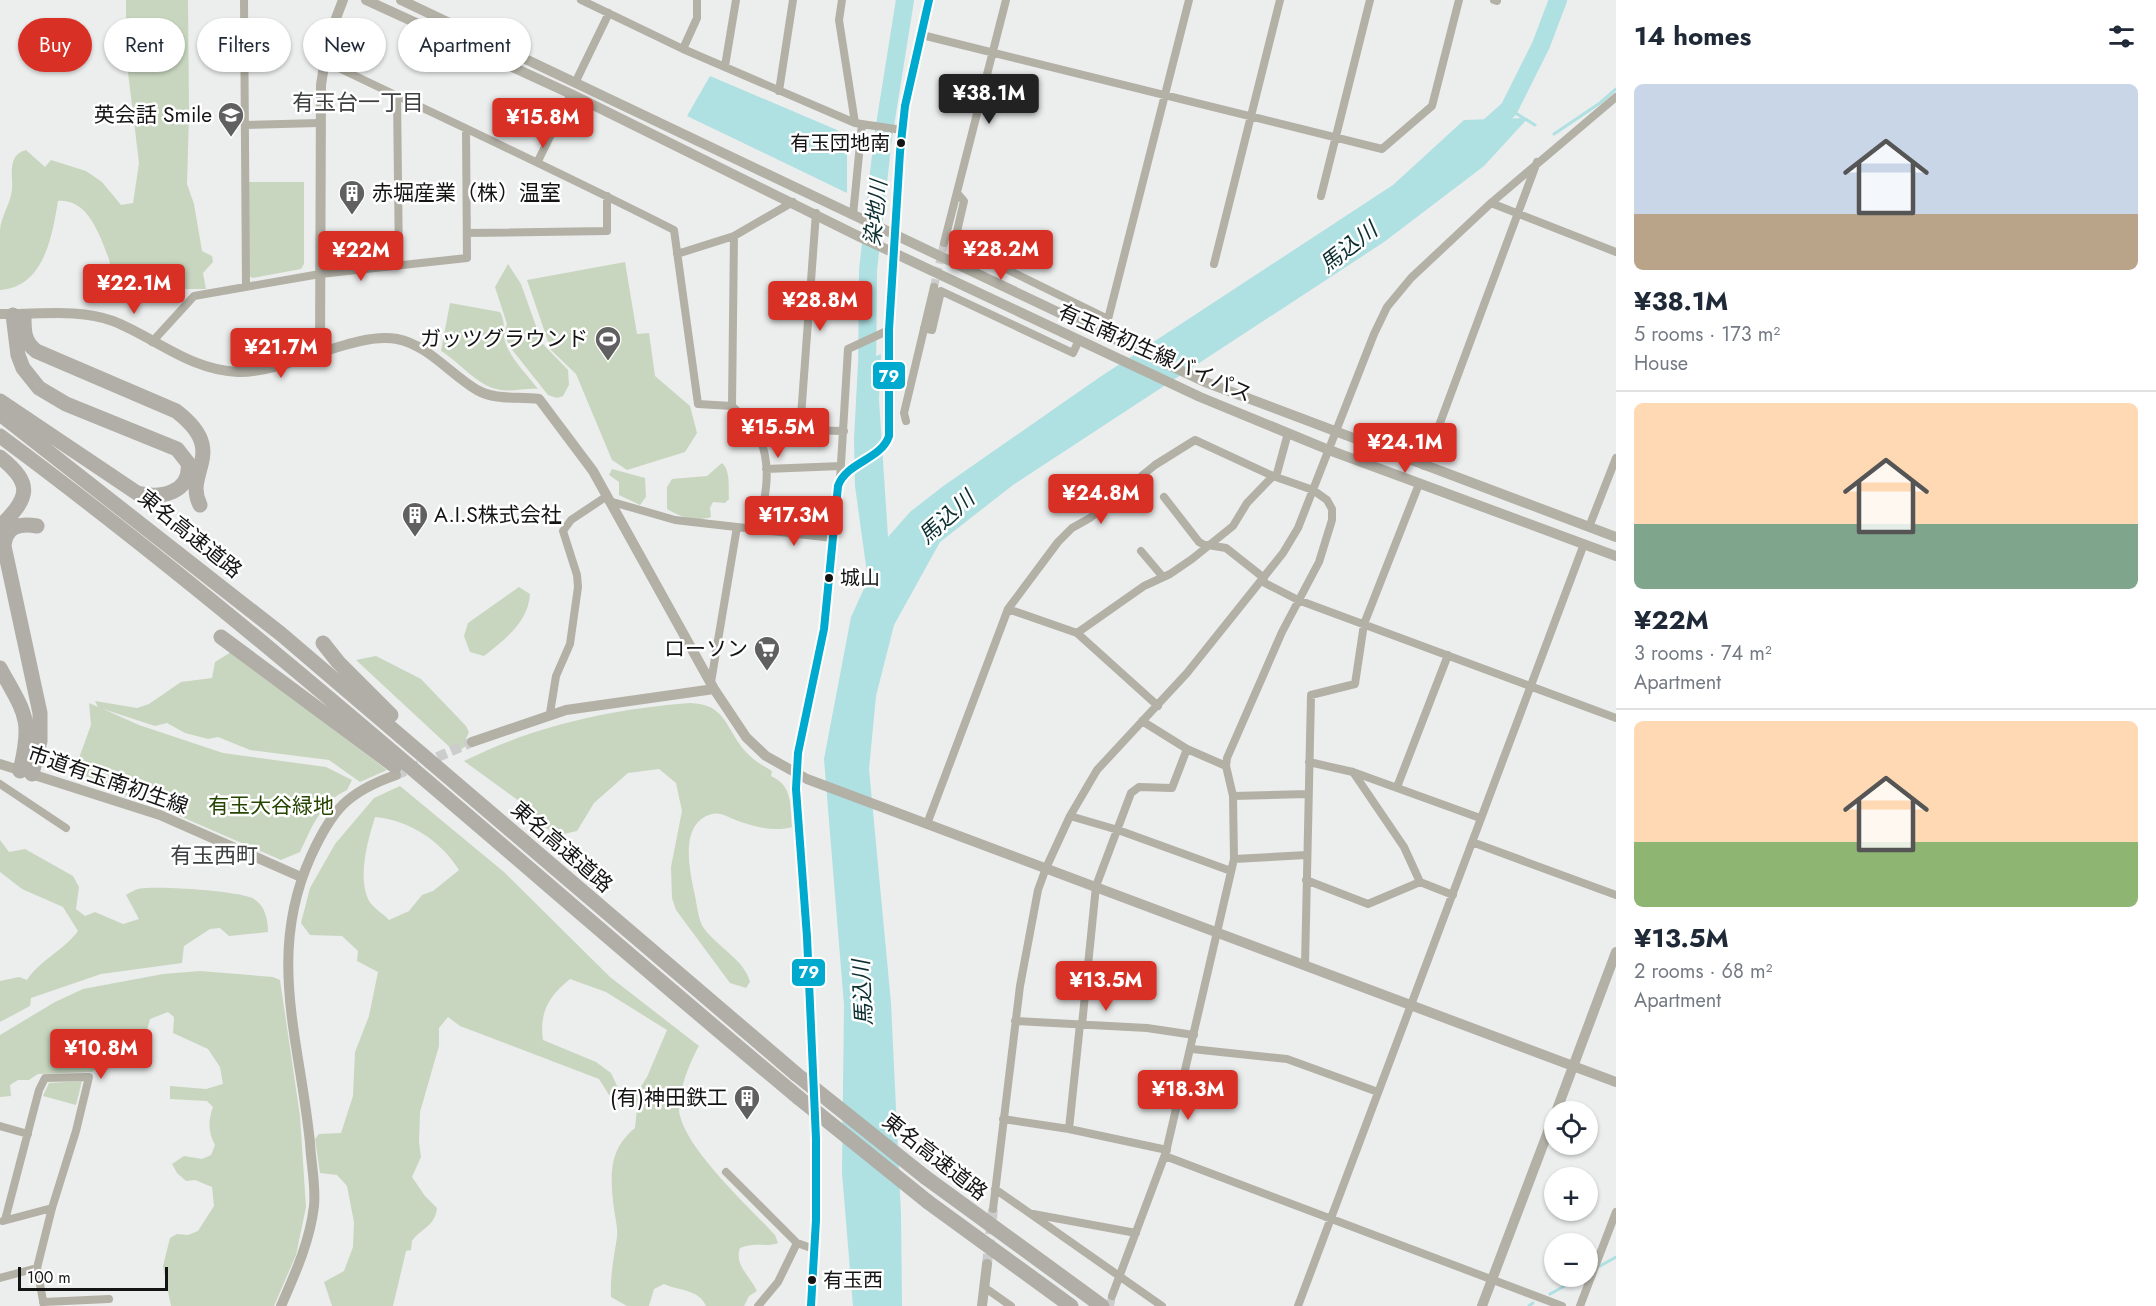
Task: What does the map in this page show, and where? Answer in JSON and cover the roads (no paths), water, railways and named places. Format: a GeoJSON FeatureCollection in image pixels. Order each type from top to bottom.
{"type":"FeatureCollection","features":[{"type":"Feature","properties":{"kind":"highway"},"geometry":{"type":"LineString","coordinates":[[0,400],[137,493],[161,497],[182,486],[187,479],[188,463],[177,449],[66,404],[39,388],[23,368],[18,355],[12,314]]}},
{"type":"Feature","properties":{"kind":"highway"},"geometry":{"type":"LineString","coordinates":[[12,314],[28,345],[36,351],[176,411],[193,425],[202,444],[202,466],[196,486],[201,505]]}},
{"type":"Feature","properties":{"kind":"highway","name":"東名高速道路"},"geometry":{"type":"LineString","coordinates":[[0,414],[281,634],[796,1074],[925,1177],[1107,1301]]}},
{"type":"Feature","properties":{"kind":"highway","name":"東名高速道路"},"geometry":{"type":"LineString","coordinates":[[0,436],[269,647],[656,980],[799,1098],[928,1202],[1071,1306]]}},
{"type":"Feature","properties":{"kind":"highway"},"geometry":{"type":"LineString","coordinates":[[0,457],[21,476],[25,493],[16,511],[0,527]]}},
{"type":"Feature","properties":{"kind":"highway"},"geometry":{"type":"LineString","coordinates":[[26,772],[40,741],[40,713],[4,546],[7,533],[12,529],[24,524],[37,526]]}},
{"type":"Feature","properties":{"kind":"highway"},"geometry":{"type":"LineString","coordinates":[[221,637],[489,835]]}},
{"type":"Feature","properties":{"kind":"highway"},"geometry":{"type":"LineString","coordinates":[[323,643],[345,670],[479,802]]}},
{"type":"Feature","properties":{"kind":"highway"},"geometry":{"type":"LineString","coordinates":[[0,668],[27,722],[26,772]]}},
{"type":"Feature","properties":{"kind":"street"},"geometry":{"type":"LineString","coordinates":[[244,0],[246,286]]}},
{"type":"Feature","properties":{"kind":"street"},"geometry":{"type":"LineString","coordinates":[[336,18],[343,0]]}},
{"type":"Feature","properties":{"kind":"street","name":"有玉南初生線バイパス"},"geometry":{"type":"LineString","coordinates":[[366,0],[571,94],[816,213],[858,236],[1196,394],[1329,450],[1616,556]]}},
{"type":"Feature","properties":{"kind":"street","name":"有玉南初生線バイパス"},"geometry":{"type":"LineString","coordinates":[[401,0],[1205,382],[1335,433],[1616,537]]}},
{"type":"Feature","properties":{"kind":"street"},"geometry":{"type":"LineString","coordinates":[[582,0],[683,49],[859,124],[900,130]]}},
{"type":"Feature","properties":{"kind":"street"},"geometry":{"type":"LineString","coordinates":[[683,49],[697,18],[697,0]]}},
{"type":"Feature","properties":{"kind":"street"},"geometry":{"type":"LineString","coordinates":[[725,66],[736,0]]}},
{"type":"Feature","properties":{"kind":"street"},"geometry":{"type":"LineString","coordinates":[[779,91],[793,0]]}},
{"type":"Feature","properties":{"kind":"street"},"geometry":{"type":"LineString","coordinates":[[842,0],[839,20],[859,124],[857,217]]}},
{"type":"Feature","properties":{"kind":"street"},"geometry":{"type":"LineString","coordinates":[[766,469],[845,469],[884,447],[890,427],[891,251],[900,130],[929,0]]}},
{"type":"Feature","properties":{"kind":"street"},"geometry":{"type":"LineString","coordinates":[[944,243],[1006,0]]}},
{"type":"Feature","properties":{"kind":"street"},"geometry":{"type":"LineString","coordinates":[[1104,335],[1189,0]]}},
{"type":"Feature","properties":{"kind":"street"},"geometry":{"type":"LineString","coordinates":[[1214,264],[1280,0]]}},
{"type":"Feature","properties":{"kind":"street"},"geometry":{"type":"LineString","coordinates":[[1321,196],[1370,0]]}},
{"type":"Feature","properties":{"kind":"street"},"geometry":{"type":"LineString","coordinates":[[922,35],[1382,150],[1429,110],[1458,0]]}},
{"type":"Feature","properties":{"kind":"street"},"geometry":{"type":"LineString","coordinates":[[575,83],[609,12]]}},
{"type":"Feature","properties":{"kind":"street"},"geometry":{"type":"LineString","coordinates":[[320,354],[320,123],[323,72]]}},
{"type":"Feature","properties":{"kind":"street"},"geometry":{"type":"LineString","coordinates":[[347,72],[466,130],[538,161],[674,230],[698,404],[732,406]]}},
{"type":"Feature","properties":{"kind":"street"},"geometry":{"type":"LineString","coordinates":[[538,161],[571,94]]}},
{"type":"Feature","properties":{"kind":"street"},"geometry":{"type":"LineString","coordinates":[[397,96],[399,265]]}},
{"type":"Feature","properties":{"kind":"street"},"geometry":{"type":"LineString","coordinates":[[993,1209],[1016,1021],[1038,890],[1070,816],[1097,770],[1158,706],[1262,579],[1298,528],[1374,334],[1387,307],[1411,278],[1491,203],[1616,97]]}},
{"type":"Feature","properties":{"kind":"street"},"geometry":{"type":"LineString","coordinates":[[245,125],[320,123]]}},
{"type":"Feature","properties":{"kind":"street"},"geometry":{"type":"LineString","coordinates":[[152,342],[194,296],[320,274],[467,258],[466,130]]}},
{"type":"Feature","properties":{"kind":"street"},"geometry":{"type":"LineString","coordinates":[[1424,466],[1537,162]]}},
{"type":"Feature","properties":{"kind":"street"},"geometry":{"type":"LineString","coordinates":[[958,194],[964,201],[955,240],[957,245],[1108,319]]}},
{"type":"Feature","properties":{"kind":"street"},"geometry":{"type":"LineString","coordinates":[[467,233],[607,231],[607,196]]}},
{"type":"Feature","properties":{"kind":"street"},"geometry":{"type":"LineString","coordinates":[[677,254],[734,236],[793,202]]}},
{"type":"Feature","properties":{"kind":"street"},"geometry":{"type":"LineString","coordinates":[[1491,203],[1616,252]]}},
{"type":"Feature","properties":{"kind":"street"},"geometry":{"type":"LineString","coordinates":[[816,213],[800,430],[844,431]]}},
{"type":"Feature","properties":{"kind":"street"},"geometry":{"type":"LineString","coordinates":[[734,236],[732,406],[759,437],[766,469],[766,499],[758,529]]}},
{"type":"Feature","properties":{"kind":"street"},"geometry":{"type":"LineString","coordinates":[[906,421],[904,413],[934,287]]}},
{"type":"Feature","properties":{"kind":"street"},"geometry":{"type":"LineString","coordinates":[[924,328],[932,330],[941,291],[1073,353],[1079,340]]}},
{"type":"Feature","properties":{"kind":"street"},"geometry":{"type":"LineString","coordinates":[[12,314],[73,314],[98,317],[125,327],[195,364],[237,372],[267,368],[372,339],[395,339],[414,344],[485,393],[507,399],[539,399],[593,471],[713,685],[757,749],[807,779],[1616,1082]]}},
{"type":"Feature","properties":{"kind":"street"},"geometry":{"type":"LineString","coordinates":[[811,1306],[816,1139],[797,773],[798,753],[824,629],[840,480],[845,469],[844,431],[848,349],[889,330]]}},
{"type":"Feature","properties":{"kind":"street"},"geometry":{"type":"LineString","coordinates":[[1077,633],[1144,586],[1192,559],[1233,526],[1247,503],[1274,476],[1288,433]]}},
{"type":"Feature","properties":{"kind":"street"},"geometry":{"type":"LineString","coordinates":[[927,824],[1008,609],[1058,542],[1072,528],[1155,465],[1195,440],[1274,476],[1313,490],[1327,500],[1332,510],[1332,520],[1319,562],[1298,600],[1244,716],[1226,766],[1233,796],[1234,859],[1218,933],[1166,1153],[1120,1278],[1107,1301]]}},
{"type":"Feature","properties":{"kind":"street"},"geometry":{"type":"LineString","coordinates":[[1589,527],[1616,458]]}},
{"type":"Feature","properties":{"kind":"street"},"geometry":{"type":"LineString","coordinates":[[1305,965],[1311,694],[1354,684],[1364,624],[1419,484]]}},
{"type":"Feature","properties":{"kind":"street"},"geometry":{"type":"LineString","coordinates":[[1164,497],[1198,542],[1226,548],[1262,579],[1298,600],[1616,718]]}},
{"type":"Feature","properties":{"kind":"street"},"geometry":{"type":"LineString","coordinates":[[550,713],[556,676],[570,644],[578,587],[577,575],[563,531],[571,520],[608,499],[675,520],[833,538]]}},
{"type":"Feature","properties":{"kind":"street"},"geometry":{"type":"LineString","coordinates":[[713,685],[737,526]]}},
{"type":"Feature","properties":{"kind":"street"},"geometry":{"type":"LineString","coordinates":[[1298,1306],[1584,544]]}},
{"type":"Feature","properties":{"kind":"street"},"geometry":{"type":"LineString","coordinates":[[1141,551],[1163,577]]}},
{"type":"Feature","properties":{"kind":"street"},"geometry":{"type":"LineString","coordinates":[[1008,609],[1077,633],[1158,706]]}},
{"type":"Feature","properties":{"kind":"street"},"geometry":{"type":"LineString","coordinates":[[1397,787],[1448,655]]}},
{"type":"Feature","properties":{"kind":"street"},"geometry":{"type":"LineString","coordinates":[[472,742],[550,713],[713,685]]}},
{"type":"Feature","properties":{"kind":"street"},"geometry":{"type":"LineString","coordinates":[[1142,721],[1187,749],[1226,766]]}},
{"type":"Feature","properties":{"kind":"street"},"geometry":{"type":"LineString","coordinates":[[1069,1129],[1096,886],[1131,793],[1138,787],[1171,789],[1187,749]]}},
{"type":"Feature","properties":{"kind":"street"},"geometry":{"type":"LineString","coordinates":[[1309,762],[1353,772],[1480,818]]}},
{"type":"Feature","properties":{"kind":"street","name":"市道有玉南初生線"},"geometry":{"type":"LineString","coordinates":[[0,764],[160,815],[301,877]]}},
{"type":"Feature","properties":{"kind":"street"},"geometry":{"type":"LineString","coordinates":[[1353,772],[1404,847],[1420,882],[1453,895]]}},
{"type":"Feature","properties":{"kind":"street"},"geometry":{"type":"LineString","coordinates":[[281,1306],[303,1251],[314,1205],[308,1120],[293,1032],[287,971],[289,924],[301,877],[321,834],[339,806],[358,790],[396,775]]}},
{"type":"Feature","properties":{"kind":"street"},"geometry":{"type":"LineString","coordinates":[[0,784],[66,828]]}},
{"type":"Feature","properties":{"kind":"street"},"geometry":{"type":"LineString","coordinates":[[1233,796],[1307,794]]}},
{"type":"Feature","properties":{"kind":"street"},"geometry":{"type":"LineString","coordinates":[[1070,816],[1118,830],[1230,870]]}},
{"type":"Feature","properties":{"kind":"street"},"geometry":{"type":"LineString","coordinates":[[1472,842],[1616,896]]}},
{"type":"Feature","properties":{"kind":"street"},"geometry":{"type":"LineString","coordinates":[[1234,859],[1306,855]]}},
{"type":"Feature","properties":{"kind":"street"},"geometry":{"type":"LineString","coordinates":[[1306,880],[1368,904],[1420,882]]}},
{"type":"Feature","properties":{"kind":"street"},"geometry":{"type":"LineString","coordinates":[[1560,1101],[1616,952]]}},
{"type":"Feature","properties":{"kind":"street"},"geometry":{"type":"LineString","coordinates":[[1016,1021],[1147,1028],[1194,1035]]}},
{"type":"Feature","properties":{"kind":"street"},"geometry":{"type":"LineString","coordinates":[[1192,1049],[1287,1059],[1378,1092]]}},
{"type":"Feature","properties":{"kind":"street"},"geometry":{"type":"LineString","coordinates":[[3,1221],[39,1090],[45,1078],[89,1077],[76,1131],[36,1268],[44,1304],[109,1299]]}},
{"type":"Feature","properties":{"kind":"street"},"geometry":{"type":"LineString","coordinates":[[1003,1119],[1069,1129],[1166,1153],[1330,1219],[1562,1306]]}},
{"type":"Feature","properties":{"kind":"street"},"geometry":{"type":"LineString","coordinates":[[0,1126],[28,1134]]}},
{"type":"Feature","properties":{"kind":"street"},"geometry":{"type":"LineString","coordinates":[[1482,1306],[1544,1143]]}},
{"type":"Feature","properties":{"kind":"street"},"geometry":{"type":"LineString","coordinates":[[726,1172],[798,1243],[814,1249]]}},
{"type":"Feature","properties":{"kind":"street"},"geometry":{"type":"LineString","coordinates":[[995,1189],[1162,1306]]}},
{"type":"Feature","properties":{"kind":"street"},"geometry":{"type":"LineString","coordinates":[[3,1221],[52,1208]]}},
{"type":"Feature","properties":{"kind":"street"},"geometry":{"type":"LineString","coordinates":[[1580,1306],[1616,1212]]}},
{"type":"Feature","properties":{"kind":"street"},"geometry":{"type":"LineString","coordinates":[[1030,1214],[1136,1233]]}},
{"type":"Feature","properties":{"kind":"street"},"geometry":{"type":"LineString","coordinates":[[758,1306],[778,1282],[798,1243]]}},
{"type":"Feature","properties":{"kind":"street"},"geometry":{"type":"LineString","coordinates":[[982,1306],[987,1264]]}},
{"type":"Feature","properties":{"kind":"street"},"geometry":{"type":"LineString","coordinates":[[0,1278],[36,1268]]}},
{"type":"Feature","properties":{"kind":"street"},"geometry":{"type":"LineString","coordinates":[[984,1287],[1011,1306]]}},
{"type":"Feature","properties":{"kind":"water"},"geometry":{"type":"Polygon","coordinates":[[[710,76],[837,130],[847,138],[847,193],[687,116],[710,76]]]}},
{"type":"Feature","properties":{"kind":"water"},"geometry":{"type":"Polygon","coordinates":[[[1528,118],[1484,166],[1384,242],[1013,485],[940,542],[894,625],[876,696],[869,769],[891,1003],[901,1214],[902,1306],[853,1306],[842,1173],[844,1005],[824,759],[851,617],[868,580],[855,486],[854,439],[858,364],[881,354],[879,400],[888,537],[910,512],[942,487],[1100,377],[1393,185],[1464,120],[1528,118]]]}},
{"type":"Feature","properties":{"kind":"waterway","name":"染地川"},"geometry":{"type":"LineString","coordinates":[[867,383],[868,270],[883,138],[905,0]]}},
{"type":"Feature","properties":{"kind":"waterway","name":"馬込川"},"geometry":{"type":"LineString","coordinates":[[1481,134],[1509,109],[1541,45],[1558,0]]}},
{"type":"Feature","properties":{"kind":"waterway"},"geometry":{"type":"LineString","coordinates":[[1554,134],[1600,103],[1616,89]]}},
{"type":"Feature","properties":{"kind":"waterway"},"geometry":{"type":"LineString","coordinates":[[1509,109],[1535,125]]}},
{"type":"Feature","properties":{"kind":"waterway"},"geometry":{"type":"LineString","coordinates":[[1600,1266],[1616,1257]]}},
{"type":"Feature","properties":{"kind":"waterway"},"geometry":{"type":"LineString","coordinates":[[1550,1294],[1563,1287]]}},
{"type":"Feature","properties":{"kind":"waterway"},"geometry":{"type":"LineString","coordinates":[[1529,1306],[1533,1303]]}},
{"type":"Feature","properties":{"kind":"tunnel"},"geometry":{"type":"LineString","coordinates":[[934,287],[944,243]]}},
{"type":"Feature","properties":{"kind":"tunnel"},"geometry":{"type":"LineString","coordinates":[[396,775],[472,742]]}},
{"type":"Feature","properties":{"kind":"tunnel"},"geometry":{"type":"LineString","coordinates":[[987,1264],[993,1209]]}},
{"type":"Feature","properties":{"kind":"tunnel"},"geometry":{"type":"LineString","coordinates":[[1110,1306],[1112,1296]]}},
{"type":"Feature","properties":{"kind":"place","name":"英会話 Smile"},"geometry":{"type":"Point","coordinates":[231,138]}},
{"type":"Feature","properties":{"kind":"place","name":"有玉団地南"},"geometry":{"type":"Point","coordinates":[901,143]}},
{"type":"Feature","properties":{"kind":"place","name":"赤堀産業（株）温室"},"geometry":{"type":"Point","coordinates":[352,216]}},
{"type":"Feature","properties":{"kind":"place","name":"ガッツグラウンド"},"geometry":{"type":"Point","coordinates":[608,362]}},
{"type":"Feature","properties":{"kind":"place","name":"A.I.S株式会社"},"geometry":{"type":"Point","coordinates":[415,538]}},
{"type":"Feature","properties":{"kind":"place","name":"城山"},"geometry":{"type":"Point","coordinates":[829,578]}},
{"type":"Feature","properties":{"kind":"place","name":"ローソン"},"geometry":{"type":"Point","coordinates":[767,672]}},
{"type":"Feature","properties":{"kind":"place","name":"(有)神田鉄工"},"geometry":{"type":"Point","coordinates":[747,1121]}},
{"type":"Feature","properties":{"kind":"place","name":"有玉西"},"geometry":{"type":"Point","coordinates":[812,1280]}},
{"type":"Feature","properties":{"kind":"district","name":"有玉台一丁目"},"geometry":{"type":"Point","coordinates":[358,102]}},
{"type":"Feature","properties":{"kind":"district","name":"有玉西町"},"geometry":{"type":"Point","coordinates":[214,855]}},
{"type":"Feature","properties":{"kind":"park label","name":"有玉大谷緑地"},"geometry":{"type":"Point","coordinates":[271,806]}}]}
